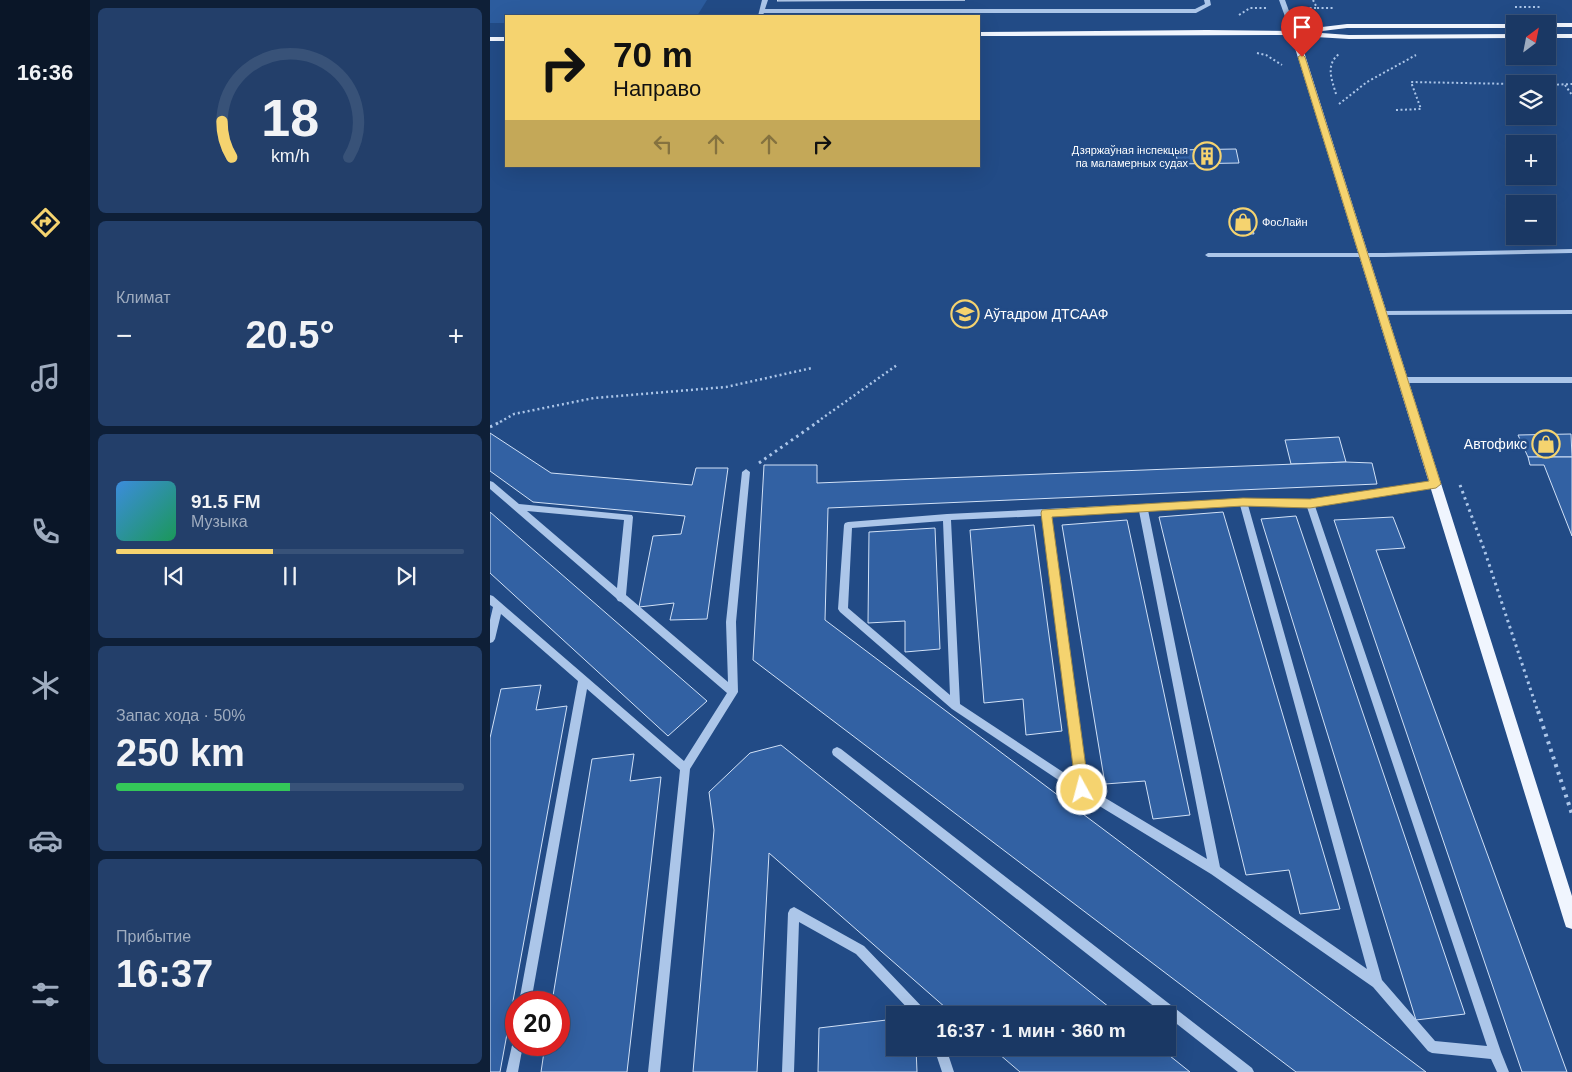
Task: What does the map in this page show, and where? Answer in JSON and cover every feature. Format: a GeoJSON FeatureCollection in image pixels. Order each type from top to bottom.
{"type":"FeatureCollection","features":[{"type":"Feature","properties":{"kind":"main road"},"geometry":{"type":"LineString","coordinates":[[1556,26],[1572,25]]}},
{"type":"Feature","properties":{"kind":"main road"},"geometry":{"type":"LineString","coordinates":[[1294,33],[1347,26],[1506,26]]}},
{"type":"Feature","properties":{"kind":"main road"},"geometry":{"type":"LineString","coordinates":[[1294,33],[1572,921]]}},
{"type":"Feature","properties":{"kind":"main road"},"geometry":{"type":"LineString","coordinates":[[980,34],[1294,33],[1349,37],[1506,36]]}},
{"type":"Feature","properties":{"kind":"main road"},"geometry":{"type":"LineString","coordinates":[[1556,36],[1572,36]]}},
{"type":"Feature","properties":{"kind":"main road"},"geometry":{"type":"LineString","coordinates":[[490,39],[505,39]]}},
{"type":"Feature","properties":{"kind":"street"},"geometry":{"type":"LineString","coordinates":[[761,14],[1187,12],[1196,11],[1208,4],[1207,0]]}},
{"type":"Feature","properties":{"kind":"street"},"geometry":{"type":"LineString","coordinates":[[1282,0],[1294,33]]}},
{"type":"Feature","properties":{"kind":"street"},"geometry":{"type":"LineString","coordinates":[[1208,255],[1364,255],[1572,251]]}},
{"type":"Feature","properties":{"kind":"street"},"geometry":{"type":"LineString","coordinates":[[1382,313],[1572,312]]}},
{"type":"Feature","properties":{"kind":"street"},"geometry":{"type":"LineString","coordinates":[[1403,380],[1572,380]]}},
{"type":"Feature","properties":{"kind":"street"},"geometry":{"type":"LineString","coordinates":[[654,1072],[685,768],[733,692],[731,622],[746,472]]}},
{"type":"Feature","properties":{"kind":"street"},"geometry":{"type":"LineString","coordinates":[[490,484],[733,692]]}},
{"type":"Feature","properties":{"kind":"street"},"geometry":{"type":"LineString","coordinates":[[1436,484],[1310,504],[1243,502],[848,524],[843,609],[955,706],[1082,790],[1215,870],[1377,983],[1432,1047],[1495,1053]]}},
{"type":"Feature","properties":{"kind":"street"},"geometry":{"type":"LineString","coordinates":[[1243,502],[1377,983]]}},
{"type":"Feature","properties":{"kind":"street"},"geometry":{"type":"LineString","coordinates":[[1310,504],[1503,1072]]}},
{"type":"Feature","properties":{"kind":"street"},"geometry":{"type":"LineString","coordinates":[[519,507],[629,517],[621,598]]}},
{"type":"Feature","properties":{"kind":"street"},"geometry":{"type":"LineString","coordinates":[[1143,507],[1215,870]]}},
{"type":"Feature","properties":{"kind":"street"},"geometry":{"type":"LineString","coordinates":[[1046,513],[1082,790]]}},
{"type":"Feature","properties":{"kind":"street"},"geometry":{"type":"LineString","coordinates":[[947,517],[955,706]]}},
{"type":"Feature","properties":{"kind":"street"},"geometry":{"type":"LineString","coordinates":[[490,599],[685,768]]}},
{"type":"Feature","properties":{"kind":"street"},"geometry":{"type":"LineString","coordinates":[[490,640],[498,606]]}},
{"type":"Feature","properties":{"kind":"street"},"geometry":{"type":"LineString","coordinates":[[527,991],[583,681]]}},
{"type":"Feature","properties":{"kind":"street"},"geometry":{"type":"LineString","coordinates":[[788,1072],[794,914],[860,950],[913,1006]]}},
{"type":"Feature","properties":{"kind":"street"},"geometry":{"type":"LineString","coordinates":[[512,1072],[515,1056]]}},
{"type":"Feature","properties":{"kind":"lane"},"geometry":{"type":"LineString","coordinates":[[761,14],[765,0]]}},
{"type":"Feature","properties":{"kind":"lane"},"geometry":{"type":"LineString","coordinates":[[837,752],[1248,1072]]}},
{"type":"Feature","properties":{"kind":"lane"},"geometry":{"type":"LineString","coordinates":[[943,1056],[948,1072]]}},
{"type":"Feature","properties":{"kind":"path"},"geometry":{"type":"LineString","coordinates":[[1249,51],[1266,55],[1281,63],[1285,69]]}},
{"type":"Feature","properties":{"kind":"path"},"geometry":{"type":"LineString","coordinates":[[1339,104],[1367,82],[1422,52]]}},
{"type":"Feature","properties":{"kind":"path"},"geometry":{"type":"LineString","coordinates":[[1396,110],[1421,109],[1411,82],[1506,84]]}},
{"type":"Feature","properties":{"kind":"path"},"geometry":{"type":"LineString","coordinates":[[1556,85],[1572,84]]}},
{"type":"Feature","properties":{"kind":"path"},"geometry":{"type":"LineString","coordinates":[[1565,85],[1572,94]]}},
{"type":"Feature","properties":{"kind":"path"},"geometry":{"type":"LineString","coordinates":[[746,472],[897,365]]}},
{"type":"Feature","properties":{"kind":"path"},"geometry":{"type":"LineString","coordinates":[[490,427],[514,414],[594,398],[726,387],[812,368]]}},
{"type":"Feature","properties":{"kind":"path"},"geometry":{"type":"LineString","coordinates":[[1458,479],[1485,552],[1572,814]]}},
{"type":"Feature","properties":{"kind":"shaded area"},"geometry":{"type":"Polygon","coordinates":[[[490,0],[707,0],[698,15],[505,15],[505,23],[490,23],[490,0]]]}},
{"type":"Feature","properties":{"kind":"building"},"geometry":{"type":"Polygon","coordinates":[[[778,0],[965,0],[777,1],[778,0]]]}},
{"type":"Feature","properties":{"kind":"building","name":"Дзяржаўная інспекцыя па маламерных судах"},"geometry":{"type":"Polygon","coordinates":[[[1236,149],[1239,163],[1178,164],[1175,150],[1236,149]]]}},
{"type":"Feature","properties":{"kind":"building","name":"ФосЛайн"},"geometry":{"type":"Polygon","coordinates":[[[1233,210],[1249,210],[1254,234],[1237,233],[1233,210]]]}},
{"type":"Feature","properties":{"kind":"building"},"geometry":{"type":"Polygon","coordinates":[[[490,433],[551,473],[692,485],[696,468],[728,468],[707,619],[670,620],[674,603],[639,607],[653,536],[681,534],[685,516],[533,502],[490,471],[490,433]]]}},
{"type":"Feature","properties":{"kind":"building"},"geometry":{"type":"Polygon","coordinates":[[[1571,434],[1572,457],[1528,457],[1518,435],[1571,434]]]}},
{"type":"Feature","properties":{"kind":"building"},"geometry":{"type":"Polygon","coordinates":[[[1339,437],[1346,462],[1291,464],[1285,440],[1339,437]]]}},
{"type":"Feature","properties":{"kind":"building"},"geometry":{"type":"Polygon","coordinates":[[[1528,457],[1572,457],[1572,536],[1544,465],[1530,465],[1528,457]]]}},
{"type":"Feature","properties":{"kind":"building"},"geometry":{"type":"Polygon","coordinates":[[[1346,462],[1372,463],[1377,484],[828,508],[825,620],[1426,1072],[1296,1072],[753,660],[764,465],[817,465],[817,483],[1346,462]]]}},
{"type":"Feature","properties":{"kind":"building"},"geometry":{"type":"Polygon","coordinates":[[[490,512],[707,701],[668,736],[490,573],[490,512]]]}},
{"type":"Feature","properties":{"kind":"building"},"geometry":{"type":"Polygon","coordinates":[[[1223,512],[1340,909],[1300,914],[1289,870],[1246,875],[1159,517],[1223,512]]]}},
{"type":"Feature","properties":{"kind":"building"},"geometry":{"type":"Polygon","coordinates":[[[1296,516],[1465,1014],[1416,1020],[1261,519],[1296,516]]]}},
{"type":"Feature","properties":{"kind":"building"},"geometry":{"type":"Polygon","coordinates":[[[1393,517],[1405,548],[1376,550],[1567,1072],[1522,1072],[1334,520],[1393,517]]]}},
{"type":"Feature","properties":{"kind":"building"},"geometry":{"type":"Polygon","coordinates":[[[1127,520],[1190,815],[1153,819],[1145,781],[1105,784],[1062,525],[1127,520]]]}},
{"type":"Feature","properties":{"kind":"building"},"geometry":{"type":"Polygon","coordinates":[[[1034,525],[1062,731],[1026,735],[1023,699],[984,703],[970,530],[1034,525]]]}},
{"type":"Feature","properties":{"kind":"building"},"geometry":{"type":"Polygon","coordinates":[[[935,528],[940,649],[905,652],[905,621],[868,623],[869,532],[935,528]]]}},
{"type":"Feature","properties":{"kind":"building"},"geometry":{"type":"Polygon","coordinates":[[[541,685],[536,710],[567,706],[515,991],[505,991],[505,1045],[500,1072],[490,1072],[490,738],[501,689],[541,685]]]}},
{"type":"Feature","properties":{"kind":"building"},"geometry":{"type":"Polygon","coordinates":[[[781,745],[1108,1006],[944,1006],[769,853],[757,1072],[693,1072],[714,830],[709,792],[750,753],[781,745]]]}},
{"type":"Feature","properties":{"kind":"building"},"geometry":{"type":"Polygon","coordinates":[[[634,754],[630,781],[661,777],[627,1072],[541,1072],[543,1056],[570,1056],[570,991],[554,991],[592,759],[634,754]]]}},
{"type":"Feature","properties":{"kind":"building"},"geometry":{"type":"Polygon","coordinates":[[[886,1020],[886,1056],[916,1056],[917,1072],[818,1072],[819,1028],[886,1020]]]}},
{"type":"Feature","properties":{"kind":"building"},"geometry":{"type":"Polygon","coordinates":[[[1001,1056],[1170,1056],[1190,1072],[1020,1072],[1001,1056]]]}},
{"type":"Feature","properties":{"kind":"place","name":"Дзяржаўная інспекцыя па маламерных судах"},"geometry":{"type":"Point","coordinates":[1207,156]}},
{"type":"Feature","properties":{"kind":"place","name":"ФосЛайн"},"geometry":{"type":"Point","coordinates":[1243,222]}},
{"type":"Feature","properties":{"kind":"place","name":"Аўтадром ДТСААФ"},"geometry":{"type":"Point","coordinates":[965,314]}},
{"type":"Feature","properties":{"kind":"place","name":"Автофикс"},"geometry":{"type":"Point","coordinates":[1546,444]}},
{"type":"Feature","properties":{"kind":"route"},"geometry":{"type":"LineString","coordinates":[[1082,790],[1046,513],[1243,502],[1310,504],[1436,484],[1302,57]]}}]}
